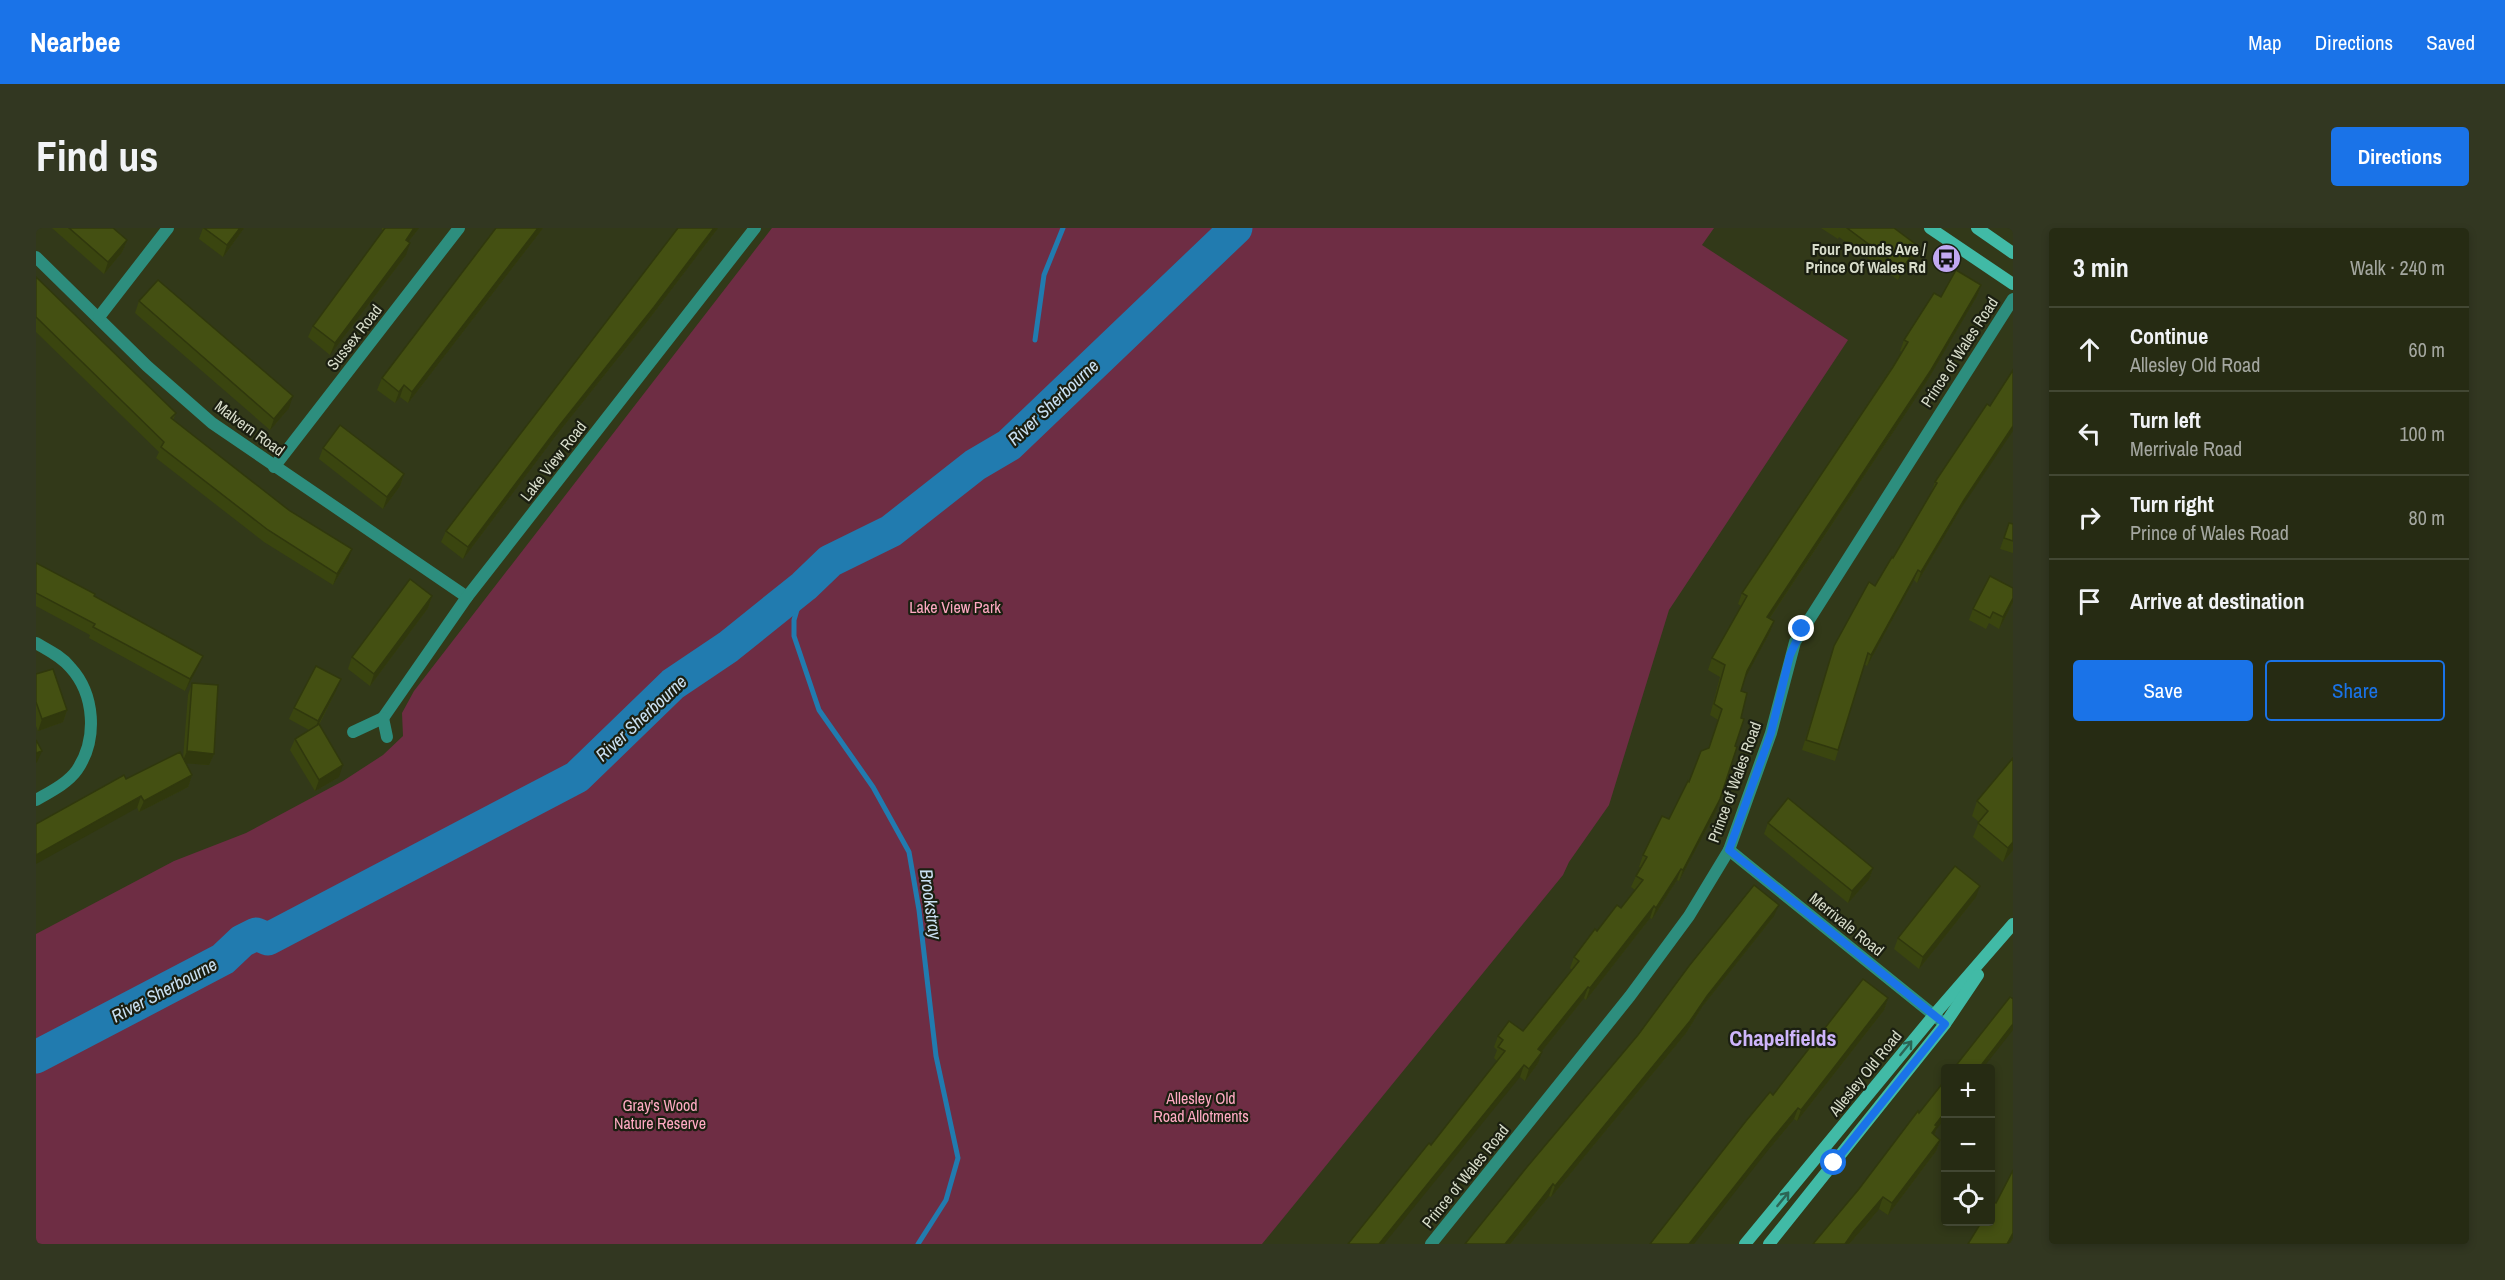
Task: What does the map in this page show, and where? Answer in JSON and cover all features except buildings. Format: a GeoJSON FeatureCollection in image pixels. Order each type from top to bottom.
{"type":"FeatureCollection","features":[{"type":"Feature","properties":{"kind":"main road"},"geometry":{"type":"LineString","coordinates":[[1929,228],[2013,284]]}},
{"type":"Feature","properties":{"kind":"main road"},"geometry":{"type":"LineString","coordinates":[[1977,228],[2013,253]]}},
{"type":"Feature","properties":{"kind":"main road","name":"Allesley Old Road"},"geometry":{"type":"LineString","coordinates":[[1746,1244],[1934,1015],[2013,925]]}},
{"type":"Feature","properties":{"kind":"main road","name":"Allesley Old Road"},"geometry":{"type":"LineString","coordinates":[[1768,1244],[1945,1024],[2013,925]]}},
{"type":"Feature","properties":{"kind":"street"},"geometry":{"type":"LineString","coordinates":[[99,317],[168,228]]}},
{"type":"Feature","properties":{"kind":"street","name":"Sussex Road"},"geometry":{"type":"LineString","coordinates":[[274,467],[459,228]]}},
{"type":"Feature","properties":{"kind":"street","name":"Lake View Road"},"geometry":{"type":"LineString","coordinates":[[353,732],[383,717],[468,597],[755,228]]}},
{"type":"Feature","properties":{"kind":"street","name":"Malvern Road"},"geometry":{"type":"LineString","coordinates":[[36,257],[147,366],[212,423],[468,597]]}},
{"type":"Feature","properties":{"kind":"street","name":"Prince of Wales Road"},"geometry":{"type":"LineString","coordinates":[[1431,1244],[1630,996],[1689,916],[1729,850],[1771,733],[1795,642],[2013,299]]}},
{"type":"Feature","properties":{"kind":"street"},"geometry":{"type":"LineString","coordinates":[[36,643],[61,657],[71,667],[86,691],[91,714],[88,743],[76,772],[53,791],[36,800]]}},
{"type":"Feature","properties":{"kind":"street"},"geometry":{"type":"LineString","coordinates":[[383,717],[387,737]]}},
{"type":"Feature","properties":{"kind":"street","name":"Merrivale Road"},"geometry":{"type":"LineString","coordinates":[[1729,850],[1945,1024]]}},
{"type":"Feature","properties":{"kind":"green space","name":"Lake View Park"},"geometry":{"type":"Polygon","coordinates":[[[772,228],[1714,228],[1702,245],[1848,340],[1669,610],[1609,805],[1569,862],[1563,875],[1262,1244],[36,1244],[36,934],[174,861],[246,833],[343,781],[383,755],[403,736],[402,713],[414,691],[772,228]]]}},
{"type":"Feature","properties":{"kind":"waterway","name":"River Sherbourne"},"geometry":{"type":"LineString","coordinates":[[1035,340],[1044,275],[1063,228]]}},
{"type":"Feature","properties":{"kind":"waterway","name":"River Sherbourne"},"geometry":{"type":"LineString","coordinates":[[36,1057],[223,959],[242,941],[256,934],[268,939],[577,777],[673,684],[728,647],[804,586],[830,561],[891,531],[975,465],[1009,445],[1236,228]]}},
{"type":"Feature","properties":{"kind":"waterway","name":"Brookstray"},"geometry":{"type":"LineString","coordinates":[[804,586],[794,620],[794,636],[819,710],[873,787],[909,852],[919,910],[936,1056],[958,1158],[946,1200],[918,1244]]}},
{"type":"Feature","properties":{"kind":"place","name":"Four Pounds Ave / Prince Of Wales Rd"},"geometry":{"type":"Point","coordinates":[1947,258]}},
{"type":"Feature","properties":{"kind":"district","name":"Chapelfields"},"geometry":{"type":"Point","coordinates":[1783,1038]}},
{"type":"Feature","properties":{"kind":"route"},"geometry":{"type":"LineString","coordinates":[[1802,629],[1790,655],[1771,733],[1729,850],[1945,1024],[1834,1163]]}},
{"type":"Feature","properties":{"kind":"park label","name":"Allesley Old Road Allotments"},"geometry":{"type":"Point","coordinates":[1201,1107]}},
{"type":"Feature","properties":{"kind":"park label","name":"Gray's Wood Nature Reserve"},"geometry":{"type":"Point","coordinates":[660,1114]}}]}
